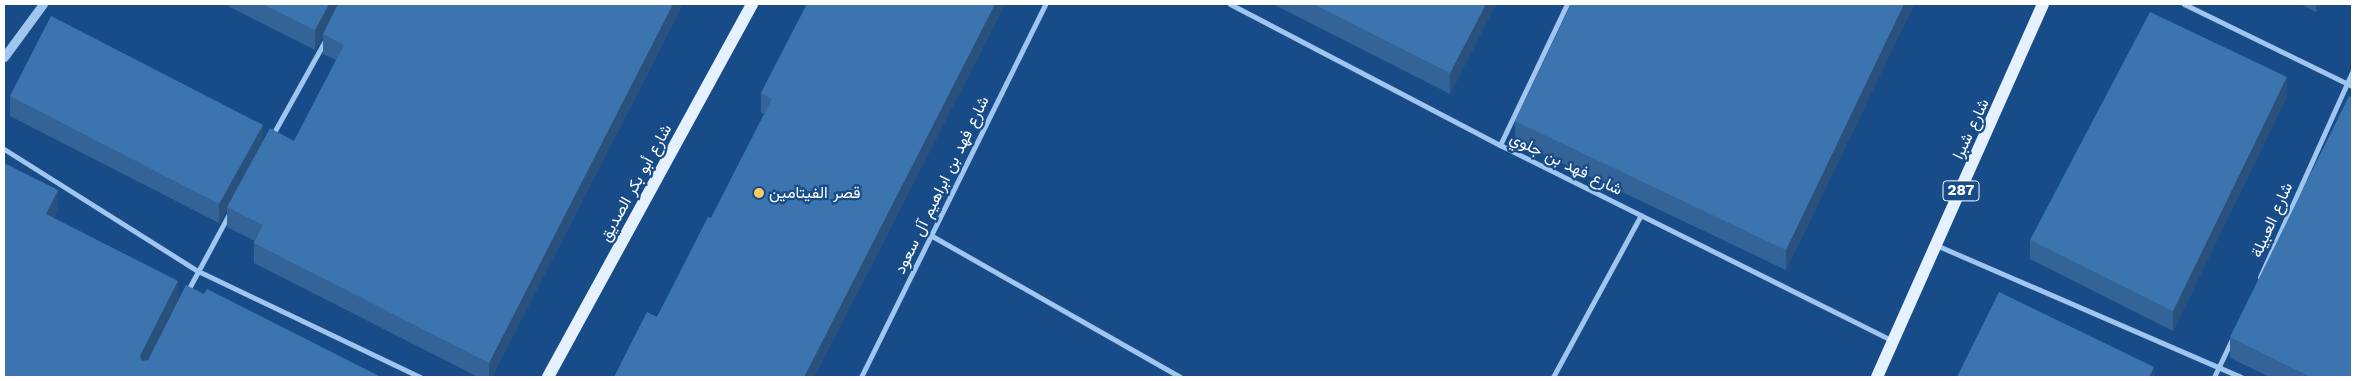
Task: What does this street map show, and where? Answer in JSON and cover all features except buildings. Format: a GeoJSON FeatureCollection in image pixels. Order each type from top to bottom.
{"type":"FeatureCollection","features":[{"type":"Feature","properties":{"kind":"main road","name":"شارع أبو بكر الصديق"},"geometry":{"type":"LineString","coordinates":[[548,377],[752,4]]}},
{"type":"Feature","properties":{"kind":"main road","name":"شارع شبرا"},"geometry":{"type":"LineString","coordinates":[[1877,377],[2043,4]]}},
{"type":"Feature","properties":{"kind":"street"},"geometry":{"type":"LineString","coordinates":[[4,57],[43,4]]}},
{"type":"Feature","properties":{"kind":"street","name":"شارع فهد بن ابراهيم آل سعود"},"geometry":{"type":"LineString","coordinates":[[861,377],[1045,4]]}},
{"type":"Feature","properties":{"kind":"street","name":"شارع فهد بن جلوي"},"geometry":{"type":"LineString","coordinates":[[1230,4],[1500,145],[1894,341]]}},
{"type":"Feature","properties":{"kind":"street"},"geometry":{"type":"LineString","coordinates":[[1500,145],[1567,4]]}},
{"type":"Feature","properties":{"kind":"street"},"geometry":{"type":"LineString","coordinates":[[2184,4],[2350,85]]}},
{"type":"Feature","properties":{"kind":"street"},"geometry":{"type":"LineString","coordinates":[[269,142],[331,30]]}},
{"type":"Feature","properties":{"kind":"street","name":"شارع العبيلة"},"geometry":{"type":"LineString","coordinates":[[2256,287],[2350,85],[2352,72]]}},
{"type":"Feature","properties":{"kind":"street"},"geometry":{"type":"LineString","coordinates":[[4,149],[198,271],[420,377]]}},
{"type":"Feature","properties":{"kind":"street"},"geometry":{"type":"LineString","coordinates":[[184,298],[231,211]]}},
{"type":"Feature","properties":{"kind":"street"},"geometry":{"type":"LineString","coordinates":[[1553,377],[1641,215]]}},
{"type":"Feature","properties":{"kind":"street"},"geometry":{"type":"LineString","coordinates":[[932,236],[1180,377]]}},
{"type":"Feature","properties":{"kind":"street"},"geometry":{"type":"LineString","coordinates":[[1935,245],[2220,366],[2241,377]]}},
{"type":"Feature","properties":{"kind":"street"},"geometry":{"type":"LineString","coordinates":[[2214,377],[2236,331]]}},
{"type":"Feature","properties":{"kind":"place","name":"قصر الفيتامين"},"geometry":{"type":"Point","coordinates":[759,193]}}]}
